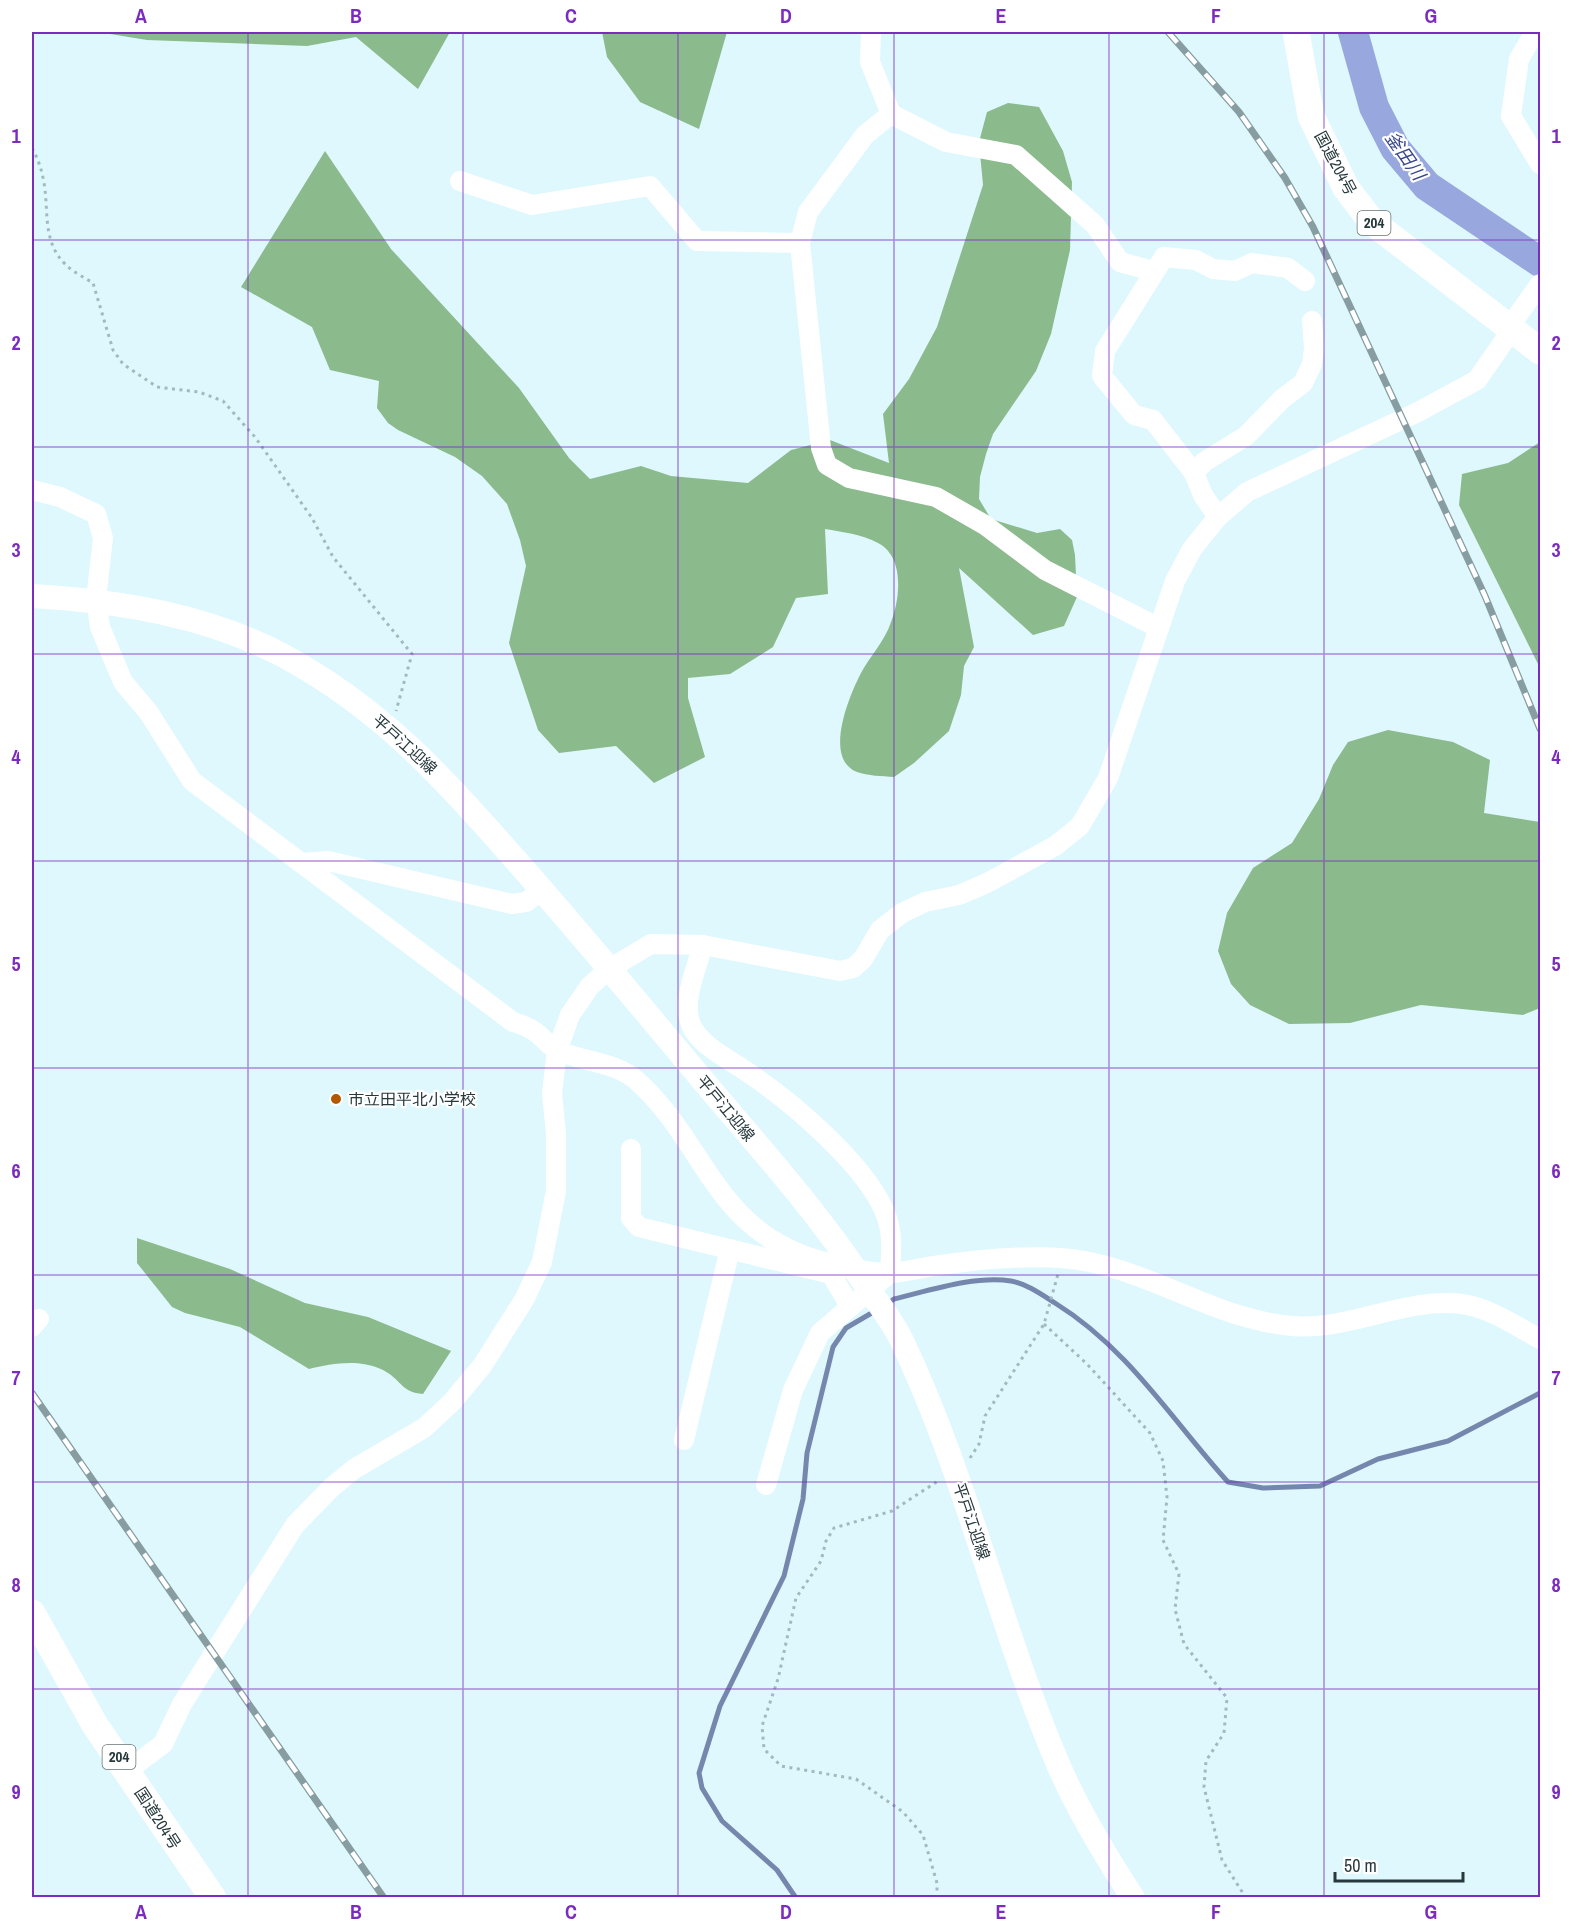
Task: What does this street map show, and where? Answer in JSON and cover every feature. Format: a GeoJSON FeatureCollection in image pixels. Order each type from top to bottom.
{"type":"FeatureCollection","features":[{"type":"Feature","properties":{"kind":"highway","name":"国道204号"},"geometry":{"type":"LineString","coordinates":[[1296,32],[1311,116],[1346,188],[1372,222],[1513,325],[1540,351]]}},
{"type":"Feature","properties":{"kind":"highway","name":"国道204号"},"geometry":{"type":"LineString","coordinates":[[32,1613],[95,1725],[128,1770],[154,1814],[213,1898]]}},
{"type":"Feature","properties":{"kind":"main road","name":"平戸江迎線"},"geometry":{"type":"LineString","coordinates":[[32,596],[96,600],[166,613],[281,655],[335,687],[389,726],[450,785],[609,969],[832,1234],[899,1334],[927,1394],[1028,1688],[1060,1768],[1101,1848],[1133,1898]]}},
{"type":"Feature","properties":{"kind":"street"},"geometry":{"type":"LineString","coordinates":[[871,32],[870,62],[891,114],[946,142],[1016,155],[1095,225],[1120,262],[1153,271]]}},
{"type":"Feature","properties":{"kind":"street"},"geometry":{"type":"LineString","coordinates":[[1535,32],[1519,59],[1511,116],[1540,165]]}},
{"type":"Feature","properties":{"kind":"street"},"geometry":{"type":"LineString","coordinates":[[891,114],[865,135],[808,212],[800,243],[821,448],[827,465],[849,478],[936,497],[985,525],[1045,570],[1159,627]]}},
{"type":"Feature","properties":{"kind":"street"},"geometry":{"type":"LineString","coordinates":[[460,182],[532,205],[650,186],[698,241],[800,243]]}},
{"type":"Feature","properties":{"kind":"street"},"geometry":{"type":"LineString","coordinates":[[1218,517],[1203,495],[1194,473],[1153,420],[1134,415],[1101,376],[1105,351],[1153,271],[1164,257],[1196,260],[1213,269],[1235,272],[1252,263],[1288,268],[1305,281]]}},
{"type":"Feature","properties":{"kind":"street"},"geometry":{"type":"LineString","coordinates":[[128,1770],[163,1744],[182,1704],[295,1525],[332,1487],[354,1469],[424,1428],[452,1402],[482,1366],[524,1300],[542,1262],[556,1191],[556,1134],[552,1093],[557,1051],[570,1015],[590,986],[609,969],[651,944],[703,945],[840,971],[853,968],[863,959],[880,930],[902,913],[925,902],[958,895],[987,883],[1055,846],[1080,826],[1108,778],[1159,627],[1181,570],[1192,549],[1218,517],[1247,492],[1418,412],[1477,380],[1540,284]]}},
{"type":"Feature","properties":{"kind":"street"},"geometry":{"type":"LineString","coordinates":[[1194,473],[1204,462],[1246,436],[1282,399],[1303,383],[1312,364],[1312,321]]}},
{"type":"Feature","properties":{"kind":"street"},"geometry":{"type":"LineString","coordinates":[[32,490],[60,497],[96,514],[104,538],[96,600],[100,627],[123,682],[149,713],[192,781],[513,1022],[533,1030],[557,1051],[612,1066],[634,1078],[661,1106],[711,1180],[743,1220],[771,1240],[818,1260],[890,1273],[992,1260],[1062,1258],[1108,1266],[1151,1279],[1233,1313],[1261,1322],[1294,1326],[1333,1324],[1406,1307],[1463,1304],[1490,1312],[1540,1339]]}},
{"type":"Feature","properties":{"kind":"street"},"geometry":{"type":"LineString","coordinates":[[301,863],[327,861],[512,904],[526,902],[542,890]]}},
{"type":"Feature","properties":{"kind":"street"},"geometry":{"type":"LineString","coordinates":[[703,945],[688,998],[690,1023],[701,1040],[773,1090],[867,1180],[879,1198],[888,1220],[890,1273]]}},
{"type":"Feature","properties":{"kind":"street"},"geometry":{"type":"LineString","coordinates":[[631,1149],[631,1218],[639,1227],[831,1274],[850,1306]]}},
{"type":"Feature","properties":{"kind":"street"},"geometry":{"type":"LineString","coordinates":[[684,1440],[730,1249]]}},
{"type":"Feature","properties":{"kind":"street"},"geometry":{"type":"LineString","coordinates":[[766,1485],[793,1390],[819,1333],[890,1273]]}},
{"type":"Feature","properties":{"kind":"path"},"geometry":{"type":"LineString","coordinates":[[32,148],[39,162],[44,184],[45,220],[51,243],[66,265],[93,283],[113,350],[123,364],[157,387],[199,392],[223,401],[268,455],[312,518],[333,557],[412,654],[401,701],[389,726]]}},
{"type":"Feature","properties":{"kind":"path"},"geometry":{"type":"LineString","coordinates":[[938,1898],[937,1883],[923,1835],[903,1812],[856,1779],[781,1766],[764,1749],[762,1726],[778,1679],[796,1598],[821,1561],[826,1541],[834,1528],[892,1511],[955,1471],[974,1455],[985,1416],[1044,1323],[1062,1258]]}},
{"type":"Feature","properties":{"kind":"path"},"geometry":{"type":"LineString","coordinates":[[1044,1323],[1087,1364],[1150,1433],[1163,1461],[1167,1497],[1163,1540],[1179,1574],[1175,1609],[1184,1644],[1227,1698],[1224,1733],[1206,1761],[1204,1787],[1222,1860],[1246,1898]]}},
{"type":"Feature","properties":{"kind":"green space"},"geometry":{"type":"Polygon","coordinates":[[[98,32],[450,32],[418,89],[356,37],[307,46],[147,40],[98,32]]]}},
{"type":"Feature","properties":{"kind":"green space"},"geometry":{"type":"Polygon","coordinates":[[[602,32],[727,32],[699,129],[640,102],[607,57],[602,32]]]}},
{"type":"Feature","properties":{"kind":"green space"},"geometry":{"type":"Polygon","coordinates":[[[1008,103],[1039,107],[1063,151],[1072,182],[1070,250],[1051,334],[1036,371],[993,434],[980,477],[979,499],[991,519],[1037,533],[1060,529],[1072,540],[1077,597],[1064,626],[1033,635],[959,568],[974,647],[964,666],[961,695],[949,731],[914,763],[894,777],[857,772],[847,765],[842,754],[840,741],[845,711],[856,683],[888,629],[897,602],[898,579],[893,558],[887,549],[859,535],[825,529],[828,594],[796,598],[773,647],[730,674],[688,678],[688,698],[705,757],[654,783],[616,746],[559,753],[538,730],[509,643],[526,566],[520,540],[507,504],[482,476],[455,457],[388,423],[377,408],[379,381],[330,370],[312,327],[241,287],[325,151],[391,249],[519,388],[569,458],[590,479],[641,466],[671,476],[748,483],[791,450],[830,440],[889,463],[883,414],[909,379],[937,327],[983,185],[979,142],[987,112],[1008,103]]]}},
{"type":"Feature","properties":{"kind":"green space"},"geometry":{"type":"Polygon","coordinates":[[[1540,442],[1540,668],[1459,505],[1462,474],[1508,463],[1540,442]]]}},
{"type":"Feature","properties":{"kind":"green space"},"geometry":{"type":"Polygon","coordinates":[[[1388,730],[1453,742],[1490,760],[1484,813],[1540,822],[1540,1008],[1523,1015],[1421,1005],[1350,1023],[1289,1024],[1250,1005],[1231,984],[1218,951],[1227,913],[1253,868],[1292,843],[1319,799],[1333,765],[1348,742],[1388,730]]]}},
{"type":"Feature","properties":{"kind":"green space"},"geometry":{"type":"Polygon","coordinates":[[[137,1238],[230,1269],[305,1303],[368,1317],[451,1351],[423,1394],[407,1389],[388,1373],[369,1365],[349,1363],[309,1369],[240,1327],[185,1313],[172,1307],[137,1263],[137,1238]]]}},
{"type":"Feature","properties":{"kind":"waterway","name":"釜田川"},"geometry":{"type":"LineString","coordinates":[[1353,32],[1374,107],[1395,148],[1427,186],[1540,262]]}},
{"type":"Feature","properties":{"kind":"waterway"},"geometry":{"type":"LineString","coordinates":[[886,1305],[894,1299],[936,1288],[982,1280],[1011,1281],[1028,1287],[1081,1321],[1127,1363],[1228,1482],[1263,1488],[1320,1486],[1378,1459],[1448,1441],[1540,1393]]}},
{"type":"Feature","properties":{"kind":"waterway"},"geometry":{"type":"LineString","coordinates":[[796,1898],[777,1870],[722,1821],[702,1788],[699,1773],[720,1706],[784,1576],[803,1499],[807,1453],[833,1347],[846,1328],[875,1311]]}},
{"type":"Feature","properties":{"kind":"railway"},"geometry":{"type":"LineString","coordinates":[[1168,32],[1239,112],[1285,178],[1313,227],[1485,596],[1540,729]]}},
{"type":"Feature","properties":{"kind":"railway"},"geometry":{"type":"LineString","coordinates":[[32,1393],[384,1898]]}},
{"type":"Feature","properties":{"kind":"place","name":"市立田平北小学校"},"geometry":{"type":"Point","coordinates":[336,1099]}}]}
